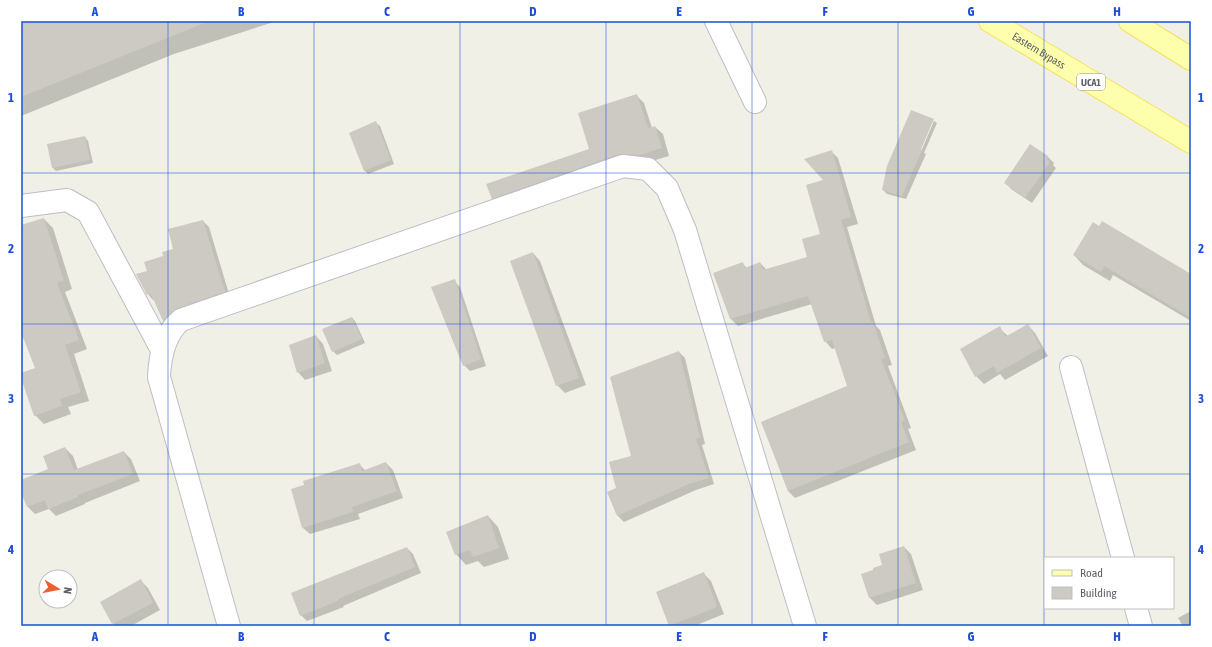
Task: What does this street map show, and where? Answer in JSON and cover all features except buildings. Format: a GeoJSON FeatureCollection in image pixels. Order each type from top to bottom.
{"type":"FeatureCollection","features":[{"type":"Feature","properties":{"kind":"main road","name":"Eastern Bypass"},"geometry":{"type":"LineString","coordinates":[[990,21],[1191,142]]}},
{"type":"Feature","properties":{"kind":"main road"},"geometry":{"type":"LineString","coordinates":[[1130,21],[1190,55]]}},
{"type":"Feature","properties":{"kind":"street"},"geometry":{"type":"LineString","coordinates":[[716,21],[755,102]]}},
{"type":"Feature","properties":{"kind":"street"},"geometry":{"type":"LineString","coordinates":[[229,626],[159,377],[162,350],[174,326],[181,320],[623,166],[648,169],[667,188],[685,230],[805,626]]}},
{"type":"Feature","properties":{"kind":"street"},"geometry":{"type":"LineString","coordinates":[[21,206],[67,200],[88,212],[162,350]]}},
{"type":"Feature","properties":{"kind":"street"},"geometry":{"type":"LineString","coordinates":[[1071,366],[1123,557]]}},
{"type":"Feature","properties":{"kind":"street"},"geometry":{"type":"LineString","coordinates":[[1136,609],[1141,626]]}}]}
